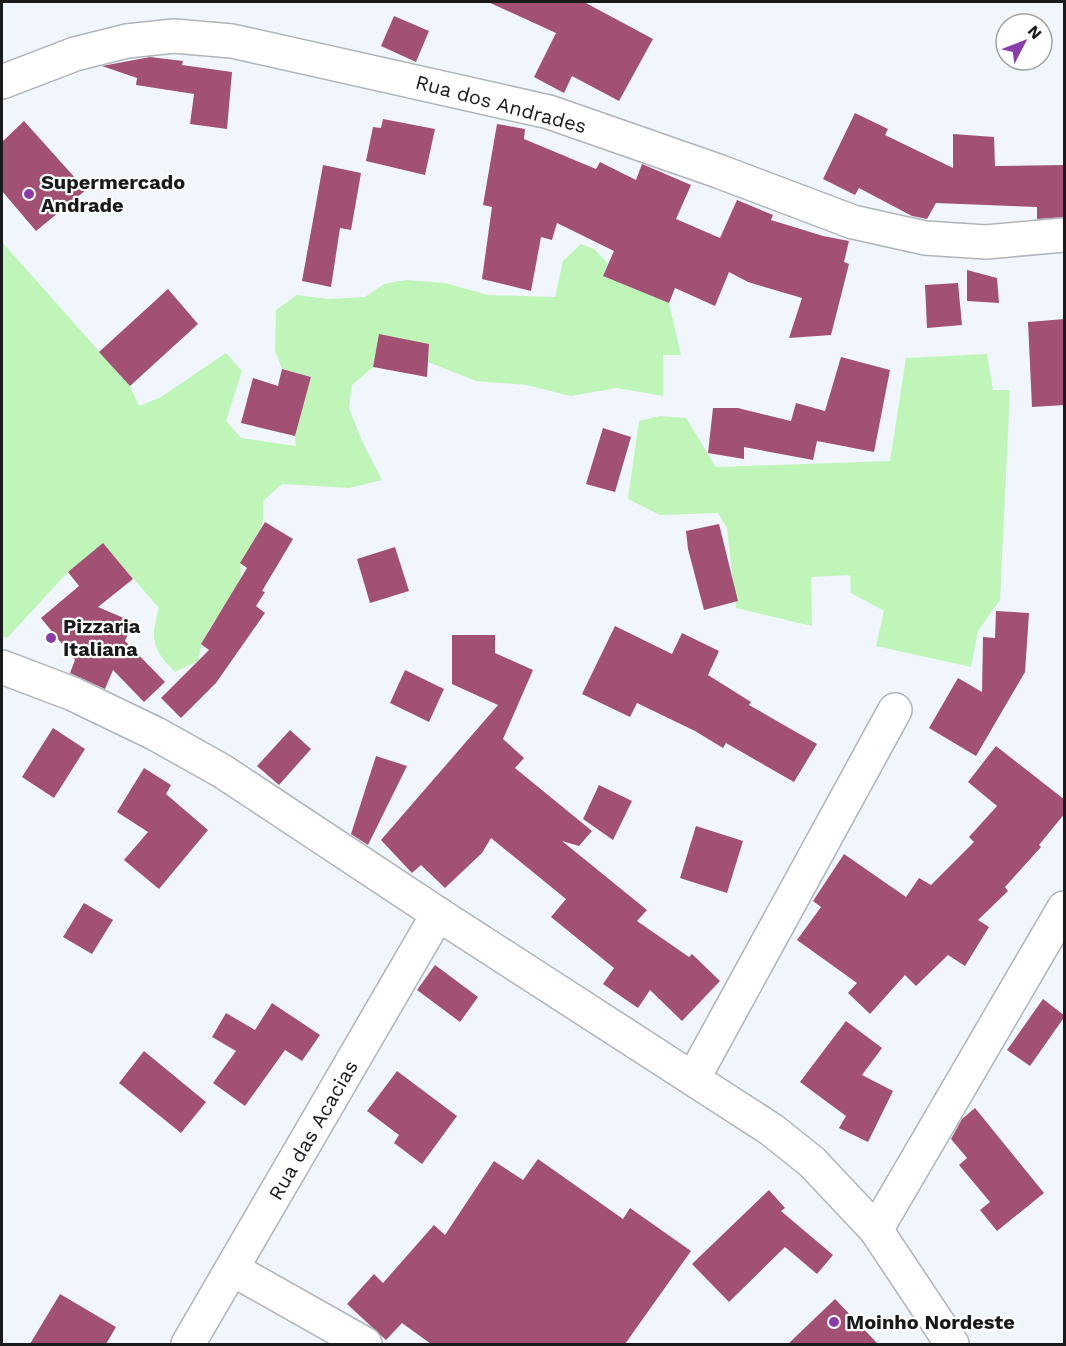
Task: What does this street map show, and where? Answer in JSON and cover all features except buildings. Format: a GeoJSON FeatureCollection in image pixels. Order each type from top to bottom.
{"type":"FeatureCollection","features":[{"type":"Feature","properties":{"kind":"street","name":"Rua dos Andrades"},"geometry":{"type":"LineString","coordinates":[[2,82],[75,54],[127,41],[174,36],[232,41],[549,112],[718,171],[853,222],[925,238],[986,242],[1065,235]]}},
{"type":"Feature","properties":{"kind":"street"},"geometry":{"type":"LineString","coordinates":[[2,667],[73,694],[156,734],[222,771],[438,915],[772,1130],[812,1162],[876,1230],[952,1344]]}},
{"type":"Feature","properties":{"kind":"street"},"geometry":{"type":"LineString","coordinates":[[693,1079],[895,710]]}},
{"type":"Feature","properties":{"kind":"street"},"geometry":{"type":"LineString","coordinates":[[876,1230],[1065,908]]}},
{"type":"Feature","properties":{"kind":"street","name":"Rua das Acacias"},"geometry":{"type":"LineString","coordinates":[[188,1344],[438,915]]}},
{"type":"Feature","properties":{"kind":"street"},"geometry":{"type":"LineString","coordinates":[[232,1269],[364,1344]]}},
{"type":"Feature","properties":{"kind":"green space"},"geometry":{"type":"Polygon","coordinates":[[[2,242],[130,386],[139,406],[161,397],[226,353],[242,371],[226,421],[241,438],[296,446],[295,436],[311,377],[282,369],[275,350],[276,310],[297,295],[328,299],[365,297],[384,284],[406,280],[445,283],[488,295],[555,297],[563,261],[581,244],[594,249],[608,263],[603,276],[669,303],[681,355],[663,355],[663,396],[617,388],[571,396],[526,385],[476,381],[428,362],[429,344],[379,335],[373,367],[352,385],[349,408],[362,441],[382,480],[349,488],[282,484],[263,501],[261,527],[241,563],[241,577],[235,590],[211,626],[198,661],[175,672],[157,650],[155,643],[154,628],[159,608],[103,544],[68,572],[7,638],[2,636],[2,242]]]}},
{"type":"Feature","properties":{"kind":"green space"},"geometry":{"type":"Polygon","coordinates":[[[987,354],[993,390],[1010,390],[1000,600],[978,631],[971,667],[876,646],[884,611],[851,593],[850,575],[811,577],[812,626],[736,608],[727,528],[718,513],[660,515],[628,499],[639,421],[660,416],[686,418],[716,467],[890,461],[906,358],[987,354]]]}},
{"type":"Feature","properties":{"kind":"place","name":"Supermercado Andrade"},"geometry":{"type":"Point","coordinates":[29,194]}},
{"type":"Feature","properties":{"kind":"place","name":"Pizzaria Italiana"},"geometry":{"type":"Point","coordinates":[51,638]}},
{"type":"Feature","properties":{"kind":"place","name":"Moinho Nordeste"},"geometry":{"type":"Point","coordinates":[834,1322]}}]}
